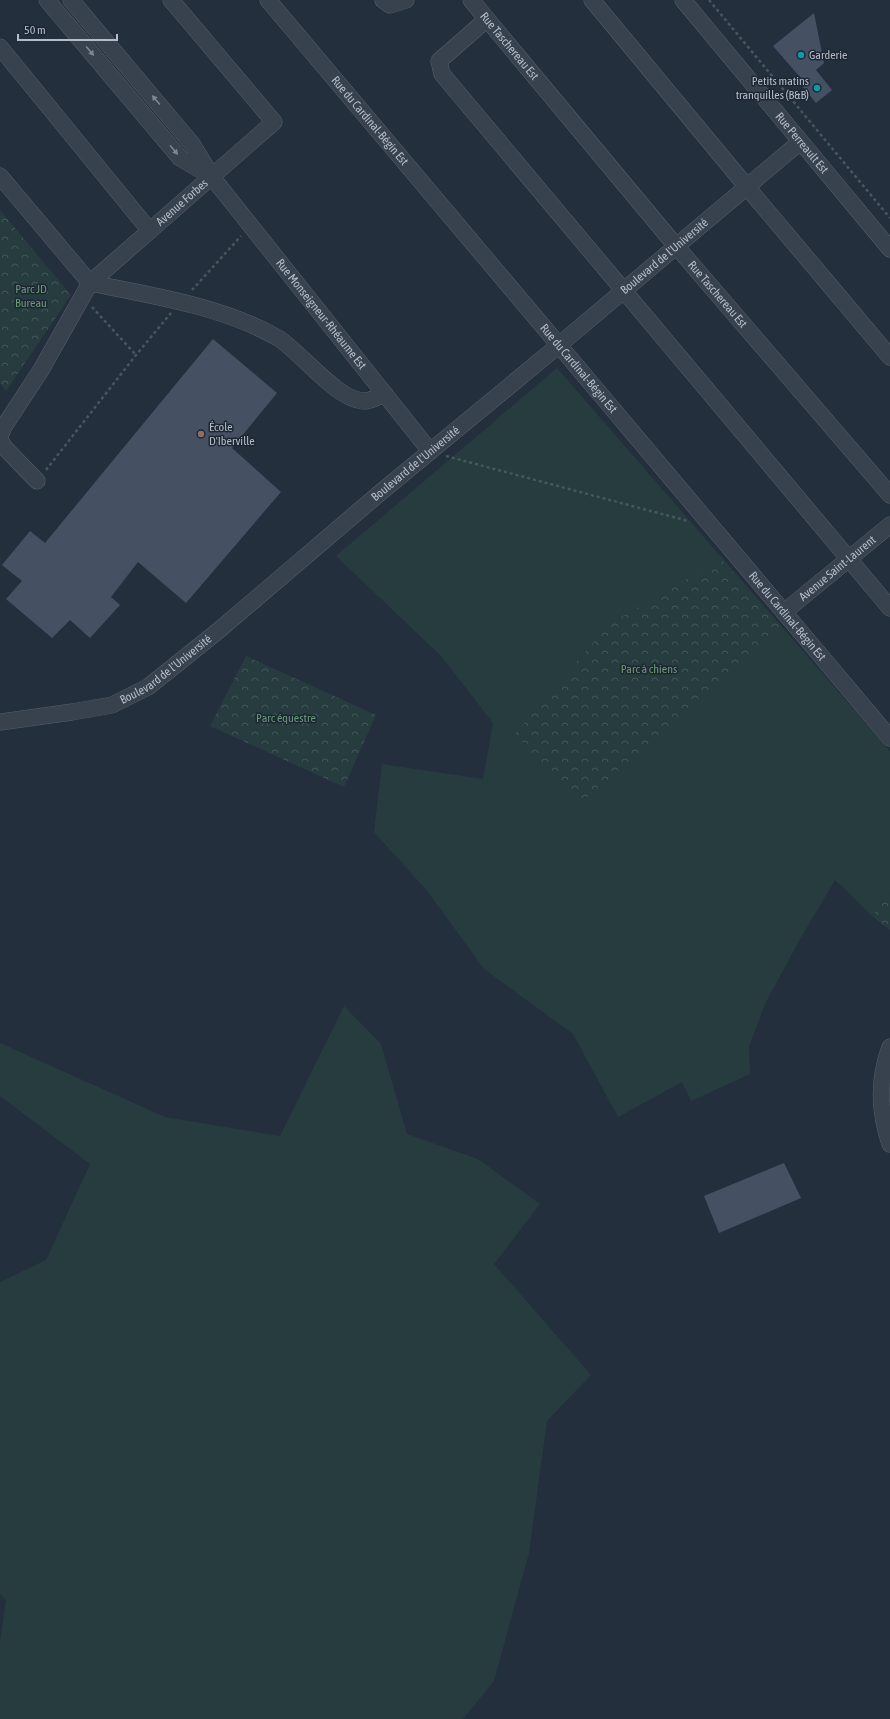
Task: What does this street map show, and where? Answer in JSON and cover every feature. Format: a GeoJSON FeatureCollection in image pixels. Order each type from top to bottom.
{"type":"FeatureCollection","features":[{"type":"Feature","properties":{"kind":"street","name":"Rue Monseigneur-Rhéaume Est"},"geometry":{"type":"LineString","coordinates":[[47,0],[180,158],[212,177]]}},
{"type":"Feature","properties":{"kind":"street","name":"Rue Monseigneur-Rhéaume Est"},"geometry":{"type":"LineString","coordinates":[[71,0],[192,144],[212,177],[430,451]]}},
{"type":"Feature","properties":{"kind":"street","name":"Avenue Forbes"},"geometry":{"type":"LineString","coordinates":[[0,438],[3,428],[41,370],[87,290],[150,230],[274,122],[171,0]]}},
{"type":"Feature","properties":{"kind":"street","name":"Rue du Cardinal-Bégin Est"},"geometry":{"type":"LineString","coordinates":[[268,0],[890,738]]}},
{"type":"Feature","properties":{"kind":"street"},"geometry":{"type":"LineString","coordinates":[[383,0],[390,5],[406,0]]}},
{"type":"Feature","properties":{"kind":"street","name":"Rue Taschereau Est"},"geometry":{"type":"LineString","coordinates":[[470,0],[676,246],[890,494]]}},
{"type":"Feature","properties":{"kind":"street"},"geometry":{"type":"LineString","coordinates":[[592,0],[890,357]]}},
{"type":"Feature","properties":{"kind":"street","name":"Rue Perreault Est"},"geometry":{"type":"LineString","coordinates":[[683,0],[890,249]]}},
{"type":"Feature","properties":{"kind":"street"},"geometry":{"type":"LineString","coordinates":[[487,19],[440,61],[442,74],[848,560],[890,608]]}},
{"type":"Feature","properties":{"kind":"street"},"geometry":{"type":"LineString","coordinates":[[0,47],[150,230]]}},
{"type":"Feature","properties":{"kind":"street","name":"Boulevard de l'Université"},"geometry":{"type":"LineString","coordinates":[[0,722],[112,705],[148,688],[218,631],[430,451],[559,345],[800,142]]}},
{"type":"Feature","properties":{"kind":"street"},"geometry":{"type":"LineString","coordinates":[[0,176],[87,290],[152,295],[234,317],[279,339],[328,382],[354,399],[366,402],[385,394]]}},
{"type":"Feature","properties":{"kind":"street"},"geometry":{"type":"LineString","coordinates":[[0,438],[5,448],[37,481]]}},
{"type":"Feature","properties":{"kind":"street","name":"Avenue Saint-Laurent"},"geometry":{"type":"LineString","coordinates":[[784,612],[890,525]]}},
{"type":"Feature","properties":{"kind":"street"},"geometry":{"type":"LineString","coordinates":[[889,1141],[884,1123],[881,1092],[882,1076],[890,1047]]}},
{"type":"Feature","properties":{"kind":"path"},"geometry":{"type":"LineString","coordinates":[[709,0],[890,218]]}},
{"type":"Feature","properties":{"kind":"path"},"geometry":{"type":"LineString","coordinates":[[37,481],[136,355],[180,302],[250,225]]}},
{"type":"Feature","properties":{"kind":"path"},"geometry":{"type":"LineString","coordinates":[[87,290],[136,355]]}},
{"type":"Feature","properties":{"kind":"path"},"geometry":{"type":"LineString","coordinates":[[430,451],[691,522]]}},
{"type":"Feature","properties":{"kind":"green space","name":"Parc JD Bureau"},"geometry":{"type":"Polygon","coordinates":[[[0,210],[71,295],[6,391],[0,383],[0,210]]]}},
{"type":"Feature","properties":{"kind":"green space"},"geometry":{"type":"Polygon","coordinates":[[[557,368],[890,751],[890,894],[872,916],[835,880],[799,941],[766,1002],[749,1046],[750,1074],[691,1101],[682,1082],[618,1117],[573,1034],[484,969],[428,892],[374,832],[382,764],[483,779],[493,723],[442,657],[336,556],[557,368]]]}},
{"type":"Feature","properties":{"kind":"green space","name":"Parc à chiens"},"geometry":{"type":"Polygon","coordinates":[[[721,559],[783,629],[733,671],[705,698],[578,805],[515,734],[609,624],[721,559]]]}},
{"type":"Feature","properties":{"kind":"green space","name":"Parc équestre"},"geometry":{"type":"Polygon","coordinates":[[[246,656],[376,715],[344,787],[210,726],[246,656]]]}},
{"type":"Feature","properties":{"kind":"green space"},"geometry":{"type":"Polygon","coordinates":[[[890,894],[890,930],[872,916],[890,894]]]}},
{"type":"Feature","properties":{"kind":"green space"},"geometry":{"type":"Polygon","coordinates":[[[344,1006],[381,1044],[407,1134],[478,1159],[540,1204],[494,1264],[591,1375],[547,1421],[529,1553],[494,1681],[463,1719],[0,1719],[0,1642],[6,1600],[0,1594],[0,1282],[46,1260],[90,1164],[0,1096],[0,1043],[165,1117],[280,1136],[344,1006]]]}},
{"type":"Feature","properties":{"kind":"building","name":"Garderie"},"geometry":{"type":"Polygon","coordinates":[[[814,13],[824,63],[816,70],[832,90],[816,103],[803,87],[806,84],[773,46],[814,13]]]}},
{"type":"Feature","properties":{"kind":"building"},"geometry":{"type":"Polygon","coordinates":[[[213,339],[277,393],[232,448],[281,492],[186,603],[138,562],[111,597],[120,605],[90,638],[70,620],[52,638],[6,599],[22,581],[2,565],[30,531],[45,543],[213,339]]]}},
{"type":"Feature","properties":{"kind":"building"},"geometry":{"type":"Polygon","coordinates":[[[784,1163],[801,1198],[719,1233],[704,1196],[784,1163]]]}},
{"type":"Feature","properties":{"kind":"place","name":"Garderie"},"geometry":{"type":"Point","coordinates":[801,55]}},
{"type":"Feature","properties":{"kind":"place","name":"Petits matins tranquilles (B&B)"},"geometry":{"type":"Point","coordinates":[817,88]}},
{"type":"Feature","properties":{"kind":"place","name":"École D'Iberville"},"geometry":{"type":"Point","coordinates":[201,434]}}]}
